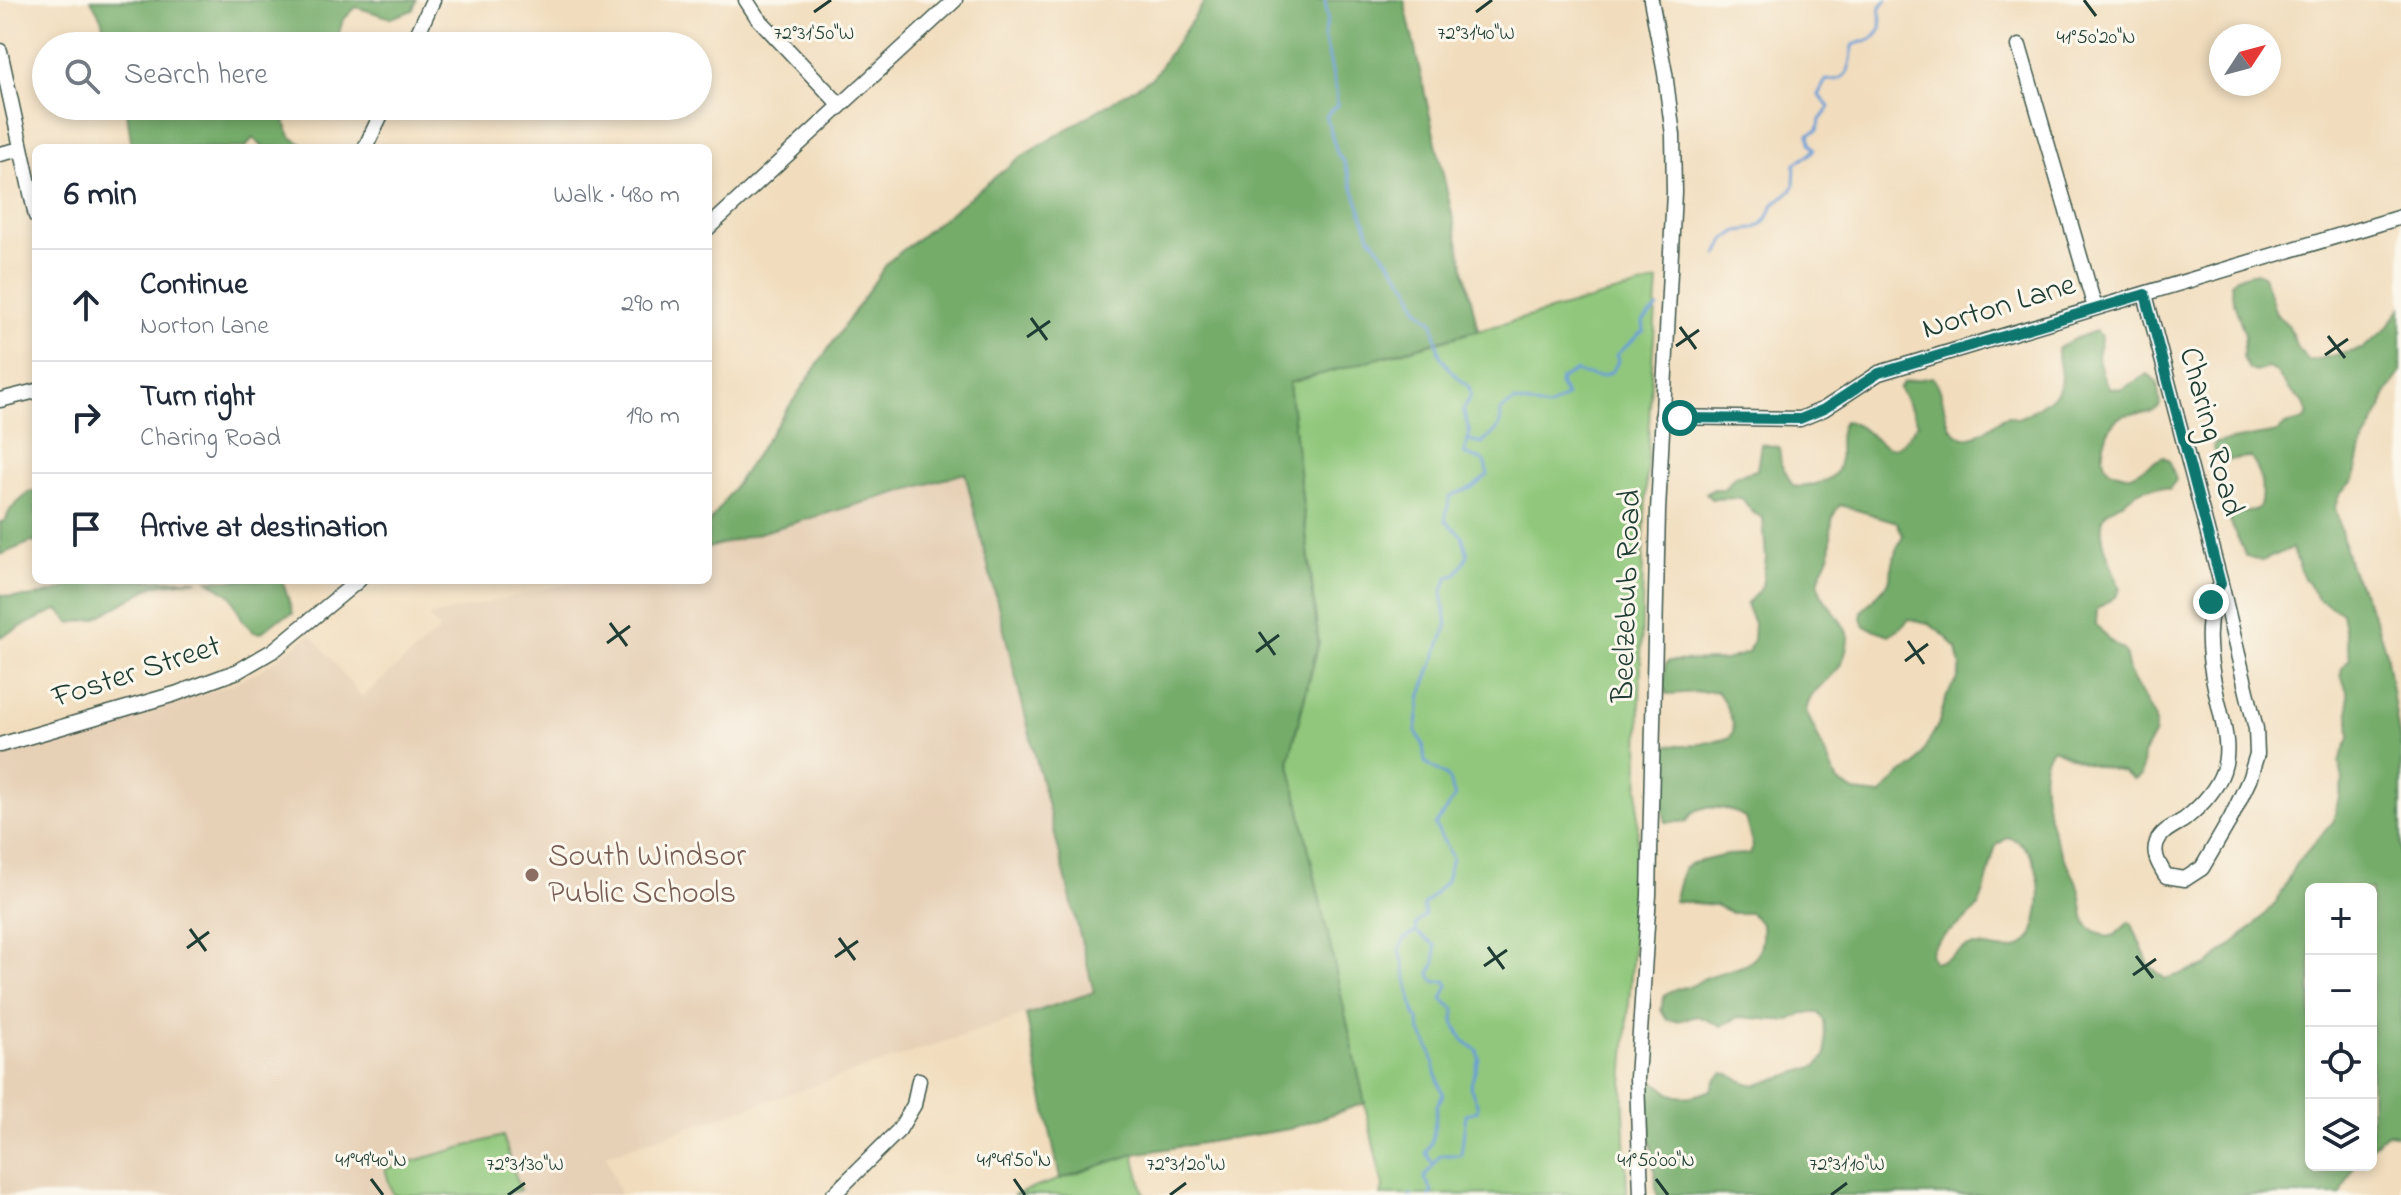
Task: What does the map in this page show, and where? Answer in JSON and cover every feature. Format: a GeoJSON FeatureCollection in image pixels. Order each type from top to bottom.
{"type":"FeatureCollection","features":[{"type":"Feature","properties":{"kind":"street"},"geometry":{"type":"LineString","coordinates":[[418,32],[433,0]]}},
{"type":"Feature","properties":{"kind":"street"},"geometry":{"type":"LineString","coordinates":[[746,0],[757,17],[840,105]]}},
{"type":"Feature","properties":{"kind":"street"},"geometry":{"type":"LineString","coordinates":[[712,224],[955,0]]}},
{"type":"Feature","properties":{"kind":"street","name":"Beelzebub Road"},"geometry":{"type":"LineString","coordinates":[[1641,1195],[1637,1078],[1649,895],[1662,417],[1674,192],[1673,135],[1651,0]]}},
{"type":"Feature","properties":{"kind":"street"},"geometry":{"type":"LineString","coordinates":[[2019,46],[2095,308]]}},
{"type":"Feature","properties":{"kind":"street"},"geometry":{"type":"LineString","coordinates":[[0,51],[32,198]]}},
{"type":"Feature","properties":{"kind":"street"},"geometry":{"type":"LineString","coordinates":[[367,144],[378,120]]}},
{"type":"Feature","properties":{"kind":"street"},"geometry":{"type":"LineString","coordinates":[[0,154],[21,149]]}},
{"type":"Feature","properties":{"kind":"street","name":"Norton Lane"},"geometry":{"type":"LineString","coordinates":[[1662,417],[1800,419],[1824,409],[1879,373],[2401,217]]}},
{"type":"Feature","properties":{"kind":"street","name":"Charing Road"},"geometry":{"type":"LineString","coordinates":[[2145,294],[2221,584],[2256,729],[2257,754],[2249,780],[2202,868],[2185,879],[2166,876],[2157,861],[2156,844],[2165,831],[2208,799],[2223,771],[2227,746],[2209,647],[2211,602],[2221,584]]}},
{"type":"Feature","properties":{"kind":"street"},"geometry":{"type":"LineString","coordinates":[[0,400],[32,392]]}},
{"type":"Feature","properties":{"kind":"street","name":"Foster Street"},"geometry":{"type":"LineString","coordinates":[[0,745],[175,694],[238,671],[274,650],[354,584]]}},
{"type":"Feature","properties":{"kind":"street"},"geometry":{"type":"LineString","coordinates":[[833,1195],[899,1130],[914,1105],[919,1080]]}},
{"type":"Feature","properties":{"kind":"shaded area","name":"South Windsor Public Schools"},"geometry":{"type":"Polygon","coordinates":[[[965,473],[1094,992],[606,1155],[620,1195],[0,1195],[0,757],[230,685],[261,670],[311,634],[362,697],[440,630],[428,617],[565,584],[712,584],[712,547],[965,473]]]}},
{"type":"Feature","properties":{"kind":"green space"},"geometry":{"type":"Polygon","coordinates":[[[91,0],[416,0],[413,10],[391,18],[356,7],[343,20],[339,32],[106,32],[91,0]]]}},
{"type":"Feature","properties":{"kind":"green space"},"geometry":{"type":"Polygon","coordinates":[[[1206,0],[1404,0],[1478,330],[1289,383],[1318,642],[1289,760],[1365,1103],[1289,1129],[1134,1154],[1060,1179],[1026,1015],[1094,992],[965,473],[712,547],[712,519],[888,262],[1019,158],[1153,77],[1206,0]]]}},
{"type":"Feature","properties":{"kind":"green space"},"geometry":{"type":"Polygon","coordinates":[[[128,120],[284,120],[290,136],[302,144],[260,144],[253,138],[248,144],[131,144],[128,120]]]}},
{"type":"Feature","properties":{"kind":"green space"},"geometry":{"type":"Polygon","coordinates":[[[2257,272],[2264,276],[2276,314],[2289,326],[2297,348],[2309,361],[2362,349],[2386,329],[2401,308],[2401,372],[2387,392],[2361,448],[2354,480],[2339,495],[2335,507],[2349,564],[2375,618],[2386,652],[2401,747],[2401,1135],[2388,1133],[2377,1142],[2377,883],[2305,883],[2305,1171],[2351,1171],[2341,1195],[1657,1195],[1646,1099],[1649,1082],[1676,1096],[1692,1096],[1711,1090],[1723,1073],[1757,1085],[1817,1066],[1826,1056],[1824,1020],[1819,1013],[1803,1013],[1788,1021],[1739,1017],[1721,1026],[1698,1016],[1667,1020],[1661,1010],[1669,991],[1691,986],[1748,963],[1760,950],[1762,939],[1762,924],[1750,913],[1732,913],[1715,905],[1674,901],[1683,869],[1689,864],[1726,855],[1750,854],[1753,846],[1745,818],[1728,810],[1706,808],[1694,812],[1686,822],[1666,822],[1660,798],[1667,745],[1686,746],[1719,741],[1729,737],[1734,729],[1724,701],[1716,691],[1667,694],[1664,686],[1665,665],[1669,661],[1725,660],[1748,653],[1754,623],[1746,605],[1762,587],[1766,558],[1763,518],[1752,512],[1742,498],[1711,499],[1706,493],[1724,489],[1735,476],[1757,470],[1761,444],[1779,447],[1781,464],[1793,486],[1812,485],[1826,480],[1838,467],[1840,430],[1844,421],[1866,431],[1882,444],[1898,446],[1918,422],[1899,388],[1904,382],[1932,377],[1940,390],[1951,427],[1962,437],[1975,436],[2005,417],[2017,418],[2026,414],[2056,394],[2061,381],[2058,349],[2096,331],[2102,336],[2097,355],[2110,388],[2122,389],[2148,374],[2157,382],[2160,405],[2151,412],[2126,415],[2115,421],[2104,442],[2106,465],[2110,470],[2131,475],[2164,457],[2170,462],[2176,480],[2169,489],[2150,487],[2135,493],[2108,511],[2102,524],[2104,543],[2120,589],[2116,596],[2097,609],[2096,624],[2108,639],[2125,652],[2129,672],[2155,719],[2155,733],[2143,755],[2141,776],[2134,780],[2122,772],[2082,762],[2053,748],[2044,768],[2044,794],[2050,821],[2079,888],[2087,924],[2107,937],[2115,935],[2129,922],[2132,924],[2149,965],[2165,979],[2206,966],[2255,925],[2276,902],[2295,865],[2333,822],[2343,780],[2339,761],[2350,738],[2348,694],[2341,675],[2342,667],[2350,659],[2342,613],[2318,599],[2304,578],[2292,548],[2262,561],[2246,556],[2230,521],[2235,513],[2255,510],[2260,506],[2262,493],[2259,474],[2250,457],[2219,461],[2213,446],[2215,443],[2277,432],[2286,425],[2304,420],[2308,415],[2304,403],[2275,371],[2268,368],[2256,372],[2249,369],[2243,358],[2245,335],[2233,300],[2231,283],[2237,277],[2257,272]],[[1840,505],[1833,516],[1830,552],[1821,572],[1819,587],[1848,639],[1841,664],[1815,692],[1806,711],[1838,782],[1855,792],[1880,795],[1901,774],[1916,765],[1938,725],[1947,695],[1957,681],[1961,667],[1957,649],[1928,623],[1909,619],[1889,635],[1864,626],[1862,611],[1889,582],[1896,550],[1903,536],[1897,522],[1840,505]],[[2008,837],[1996,846],[1978,906],[1933,947],[1930,955],[1934,962],[1968,947],[2012,949],[2032,936],[2039,907],[2039,884],[2033,860],[2019,842],[2008,837]]]}},
{"type":"Feature","properties":{"kind":"green space"},"geometry":{"type":"Polygon","coordinates":[[[1658,281],[1643,559],[1636,906],[1623,1085],[1627,1194],[1381,1195],[1383,1187],[1289,760],[1319,643],[1289,383],[1658,281]]]}},
{"type":"Feature","properties":{"kind":"green space"},"geometry":{"type":"Polygon","coordinates":[[[32,492],[32,542],[0,555],[0,522],[5,521],[10,510],[32,492]]]}},
{"type":"Feature","properties":{"kind":"green space"},"geometry":{"type":"Polygon","coordinates":[[[164,584],[155,585],[95,619],[70,623],[56,610],[0,637],[0,594],[18,597],[40,595],[70,585],[164,584]]]}},
{"type":"Feature","properties":{"kind":"green space"},"geometry":{"type":"Polygon","coordinates":[[[214,584],[283,584],[293,613],[275,621],[261,633],[254,632],[243,621],[231,596],[214,584]]]}},
{"type":"Feature","properties":{"kind":"green space"},"geometry":{"type":"Polygon","coordinates":[[[503,1136],[520,1190],[501,1195],[393,1195],[385,1169],[503,1136]]]}},
{"type":"Feature","properties":{"kind":"green space"},"geometry":{"type":"Polygon","coordinates":[[[1134,1154],[1144,1195],[1013,1195],[1134,1154]]]}},
{"type":"Feature","properties":{"kind":"waterway"},"geometry":{"type":"LineString","coordinates":[[1325,0],[1328,18],[1324,35],[1337,105],[1326,116],[1337,153],[1344,162],[1370,236],[1410,288],[1418,309],[1433,322],[1439,353],[1450,370],[1469,387],[1471,395],[1463,410],[1470,433],[1464,454],[1484,461],[1488,475],[1473,487],[1450,496],[1445,520],[1462,536],[1468,555],[1456,575],[1448,577],[1442,593],[1447,625],[1421,695],[1416,732],[1423,744],[1425,762],[1448,777],[1455,797],[1435,825],[1452,858],[1446,881],[1423,906],[1425,915],[1416,924],[1416,932],[1404,939],[1400,949],[1415,1015],[1431,1052],[1443,1094],[1437,1106],[1433,1138],[1426,1153],[1433,1164]]}},
{"type":"Feature","properties":{"kind":"waterway"},"geometry":{"type":"LineString","coordinates":[[1718,255],[1725,240],[1738,231],[1761,225],[1773,205],[1791,191],[1795,163],[1814,149],[1809,134],[1818,130],[1820,120],[1830,107],[1818,95],[1826,80],[1840,79],[1848,71],[1852,46],[1877,34],[1881,26],[1880,8],[1887,0]]}},
{"type":"Feature","properties":{"kind":"waterway"},"geometry":{"type":"LineString","coordinates":[[1468,440],[1482,443],[1497,430],[1500,411],[1515,401],[1548,408],[1567,396],[1560,385],[1561,379],[1576,371],[1595,376],[1611,372],[1618,360],[1616,355],[1644,330],[1643,321],[1658,308]]}},
{"type":"Feature","properties":{"kind":"waterway"},"geometry":{"type":"LineString","coordinates":[[1416,932],[1435,945],[1431,977],[1436,982],[1446,981],[1448,985],[1442,999],[1455,1010],[1453,1021],[1464,1041],[1477,1050],[1479,1058],[1470,1087],[1477,1111],[1466,1114],[1461,1155],[1441,1155],[1426,1175],[1425,1179],[1433,1192],[1430,1195]]}},
{"type":"Feature","properties":{"kind":"place","name":"South Windsor Public Schools"},"geometry":{"type":"Point","coordinates":[532,875]}},
{"type":"Feature","properties":{"kind":"route"},"geometry":{"type":"LineString","coordinates":[[1680,418],[1800,419],[1824,409],[1879,373],[2145,294],[2221,584],[2211,602]]}}]}
